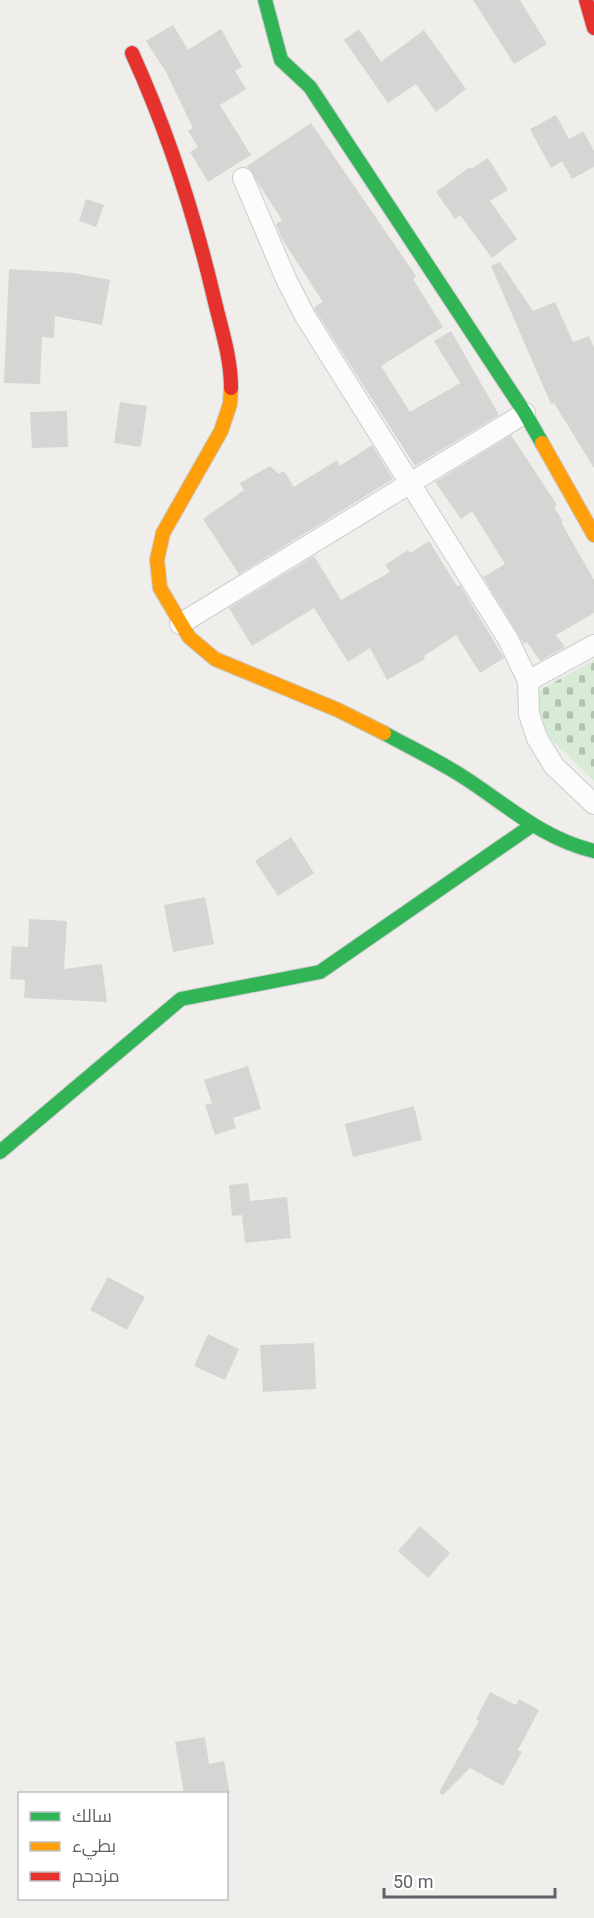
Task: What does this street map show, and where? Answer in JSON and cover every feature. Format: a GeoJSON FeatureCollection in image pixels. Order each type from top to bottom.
{"type":"FeatureCollection","features":[{"type":"Feature","properties":{"kind":"street"},"geometry":{"type":"LineString","coordinates":[[265,0],[281,60],[310,87],[525,413],[594,535]]}},
{"type":"Feature","properties":{"kind":"street"},"geometry":{"type":"LineString","coordinates":[[586,0],[594,28]]}},
{"type":"Feature","properties":{"kind":"street"},"geometry":{"type":"LineString","coordinates":[[132,53],[160,112],[191,205],[226,348],[230,376],[230,402],[225,421],[166,523],[159,556],[157,582],[168,607],[198,646],[225,666],[359,719],[465,777],[531,826],[553,839],[594,850]]}},
{"type":"Feature","properties":{"kind":"street"},"geometry":{"type":"LineString","coordinates":[[243,178],[286,279],[305,316],[508,639],[528,681],[529,714],[537,738],[554,766],[594,804]]}},
{"type":"Feature","properties":{"kind":"street"},"geometry":{"type":"LineString","coordinates":[[180,624],[525,413]]}},
{"type":"Feature","properties":{"kind":"street"},"geometry":{"type":"LineString","coordinates":[[528,681],[594,645]]}},
{"type":"Feature","properties":{"kind":"street"},"geometry":{"type":"LineString","coordinates":[[0,1152],[181,999],[320,972],[531,826]]}},
{"type":"Feature","properties":{"kind":"green space"},"geometry":{"type":"Polygon","coordinates":[[[594,660],[594,781],[550,738],[531,695],[594,660]]]}},
{"type":"Feature","properties":{"kind":"building"},"geometry":{"type":"Polygon","coordinates":[[[473,0],[520,0],[547,44],[514,64],[473,0]]]}},
{"type":"Feature","properties":{"kind":"building"},"geometry":{"type":"Polygon","coordinates":[[[173,25],[188,50],[221,29],[242,67],[235,71],[246,89],[220,105],[251,155],[208,182],[190,152],[198,147],[188,131],[193,128],[166,72],[146,41],[173,25]]]}},
{"type":"Feature","properties":{"kind":"building"},"geometry":{"type":"Polygon","coordinates":[[[359,29],[381,62],[424,30],[466,89],[436,112],[416,84],[388,103],[344,40],[359,29]]]}},
{"type":"Feature","properties":{"kind":"building"},"geometry":{"type":"Polygon","coordinates":[[[556,115],[569,139],[583,131],[594,151],[594,167],[572,179],[562,161],[551,168],[530,129],[556,115]]]}},
{"type":"Feature","properties":{"kind":"building"},"geometry":{"type":"Polygon","coordinates":[[[311,123],[416,276],[413,279],[443,327],[381,366],[410,412],[460,383],[434,341],[451,331],[499,415],[415,466],[315,310],[314,307],[323,302],[282,239],[276,224],[282,220],[247,166],[311,123]]]}},
{"type":"Feature","properties":{"kind":"building"},"geometry":{"type":"Polygon","coordinates":[[[488,158],[508,190],[490,201],[517,239],[492,258],[460,215],[455,219],[436,192],[470,167],[471,169],[488,158]]]}},
{"type":"Feature","properties":{"kind":"building"},"geometry":{"type":"Polygon","coordinates":[[[86,199],[104,205],[96,227],[79,221],[86,199]]]}},
{"type":"Feature","properties":{"kind":"building"},"geometry":{"type":"Polygon","coordinates":[[[500,262],[533,311],[555,302],[573,342],[589,336],[594,348],[594,468],[554,403],[551,404],[491,266],[500,262]]]}},
{"type":"Feature","properties":{"kind":"building"},"geometry":{"type":"Polygon","coordinates":[[[9,269],[73,273],[110,280],[102,325],[55,316],[54,338],[42,337],[40,384],[4,383],[9,269]]]}},
{"type":"Feature","properties":{"kind":"building"},"geometry":{"type":"Polygon","coordinates":[[[120,402],[147,406],[141,447],[114,443],[120,402]]]}},
{"type":"Feature","properties":{"kind":"building"},"geometry":{"type":"Polygon","coordinates":[[[67,411],[68,447],[32,448],[30,412],[67,411]]]}},
{"type":"Feature","properties":{"kind":"building"},"geometry":{"type":"Polygon","coordinates":[[[511,435],[557,505],[554,507],[563,521],[561,522],[594,580],[594,613],[556,635],[565,647],[540,661],[527,642],[524,644],[483,577],[505,564],[472,511],[461,519],[435,482],[511,435]]]}},
{"type":"Feature","properties":{"kind":"building"},"geometry":{"type":"Polygon","coordinates":[[[372,445],[393,479],[239,574],[203,519],[244,490],[240,483],[270,466],[279,474],[284,471],[294,487],[337,460],[340,466],[372,445]]]}},
{"type":"Feature","properties":{"kind":"building"},"geometry":{"type":"Polygon","coordinates":[[[429,541],[457,586],[460,585],[504,658],[480,673],[456,635],[424,656],[425,659],[387,680],[370,648],[348,662],[314,608],[252,646],[229,608],[314,556],[341,600],[390,572],[385,565],[408,550],[410,553],[429,541]]]}},
{"type":"Feature","properties":{"kind":"building"},"geometry":{"type":"Polygon","coordinates":[[[291,837],[314,873],[278,896],[255,861],[291,837]]]}},
{"type":"Feature","properties":{"kind":"building"},"geometry":{"type":"Polygon","coordinates":[[[205,897],[214,944],[173,952],[164,905],[205,897]]]}},
{"type":"Feature","properties":{"kind":"building"},"geometry":{"type":"Polygon","coordinates":[[[29,919],[67,921],[64,969],[102,964],[107,1002],[24,998],[25,980],[10,979],[12,946],[28,947],[29,919]]]}},
{"type":"Feature","properties":{"kind":"building"},"geometry":{"type":"Polygon","coordinates":[[[248,1066],[261,1109],[233,1118],[236,1128],[215,1135],[205,1105],[212,1103],[204,1080],[248,1066]]]}},
{"type":"Feature","properties":{"kind":"building"},"geometry":{"type":"Polygon","coordinates":[[[414,1106],[422,1140],[353,1157],[345,1124],[414,1106]]]}},
{"type":"Feature","properties":{"kind":"building"},"geometry":{"type":"Polygon","coordinates":[[[248,1183],[250,1201],[287,1197],[291,1238],[245,1243],[242,1215],[232,1216],[229,1185],[248,1183]]]}},
{"type":"Feature","properties":{"kind":"building"},"geometry":{"type":"Polygon","coordinates":[[[108,1277],[145,1297],[127,1330],[90,1310],[108,1277]]]}},
{"type":"Feature","properties":{"kind":"building"},"geometry":{"type":"Polygon","coordinates":[[[208,1334],[239,1349],[225,1380],[194,1366],[208,1334]]]}},
{"type":"Feature","properties":{"kind":"building"},"geometry":{"type":"Polygon","coordinates":[[[314,1343],[316,1389],[263,1392],[260,1345],[314,1343]]]}},
{"type":"Feature","properties":{"kind":"building"},"geometry":{"type":"Polygon","coordinates":[[[420,1526],[450,1553],[428,1578],[398,1551],[420,1526]]]}},
{"type":"Feature","properties":{"kind":"building"},"geometry":{"type":"Polygon","coordinates":[[[490,1692],[516,1705],[519,1699],[539,1710],[518,1750],[522,1752],[503,1786],[470,1768],[443,1795],[439,1792],[479,1721],[476,1719],[490,1692]]]}},
{"type":"Feature","properties":{"kind":"building"},"geometry":{"type":"Polygon","coordinates":[[[205,1737],[209,1764],[224,1761],[230,1794],[228,1792],[184,1792],[175,1742],[205,1737]]]}},
{"type":"Feature","properties":{"kind":"traffic: fast"},"geometry":{"type":"LineString","coordinates":[[265,0],[281,60],[310,87],[525,413],[542,443]]}},
{"type":"Feature","properties":{"kind":"traffic: fast"},"geometry":{"type":"LineString","coordinates":[[384,733],[455,772],[542,830],[576,846],[594,851]]}},
{"type":"Feature","properties":{"kind":"traffic: fast"},"geometry":{"type":"LineString","coordinates":[[0,1152],[181,999],[320,972],[531,826]]}},
{"type":"Feature","properties":{"kind":"traffic: slow"},"geometry":{"type":"LineString","coordinates":[[231,388],[230,404],[221,431],[163,533],[157,560],[160,588],[189,637],[215,659],[338,710],[384,733]]}},
{"type":"Feature","properties":{"kind":"traffic: slow"},"geometry":{"type":"LineString","coordinates":[[542,443],[594,535]]}},
{"type":"Feature","properties":{"kind":"traffic: jam"},"geometry":{"type":"LineString","coordinates":[[586,0],[594,28]]}},
{"type":"Feature","properties":{"kind":"traffic: jam"},"geometry":{"type":"LineString","coordinates":[[132,53],[157,113],[189,204],[225,343],[231,388]]}}]}
